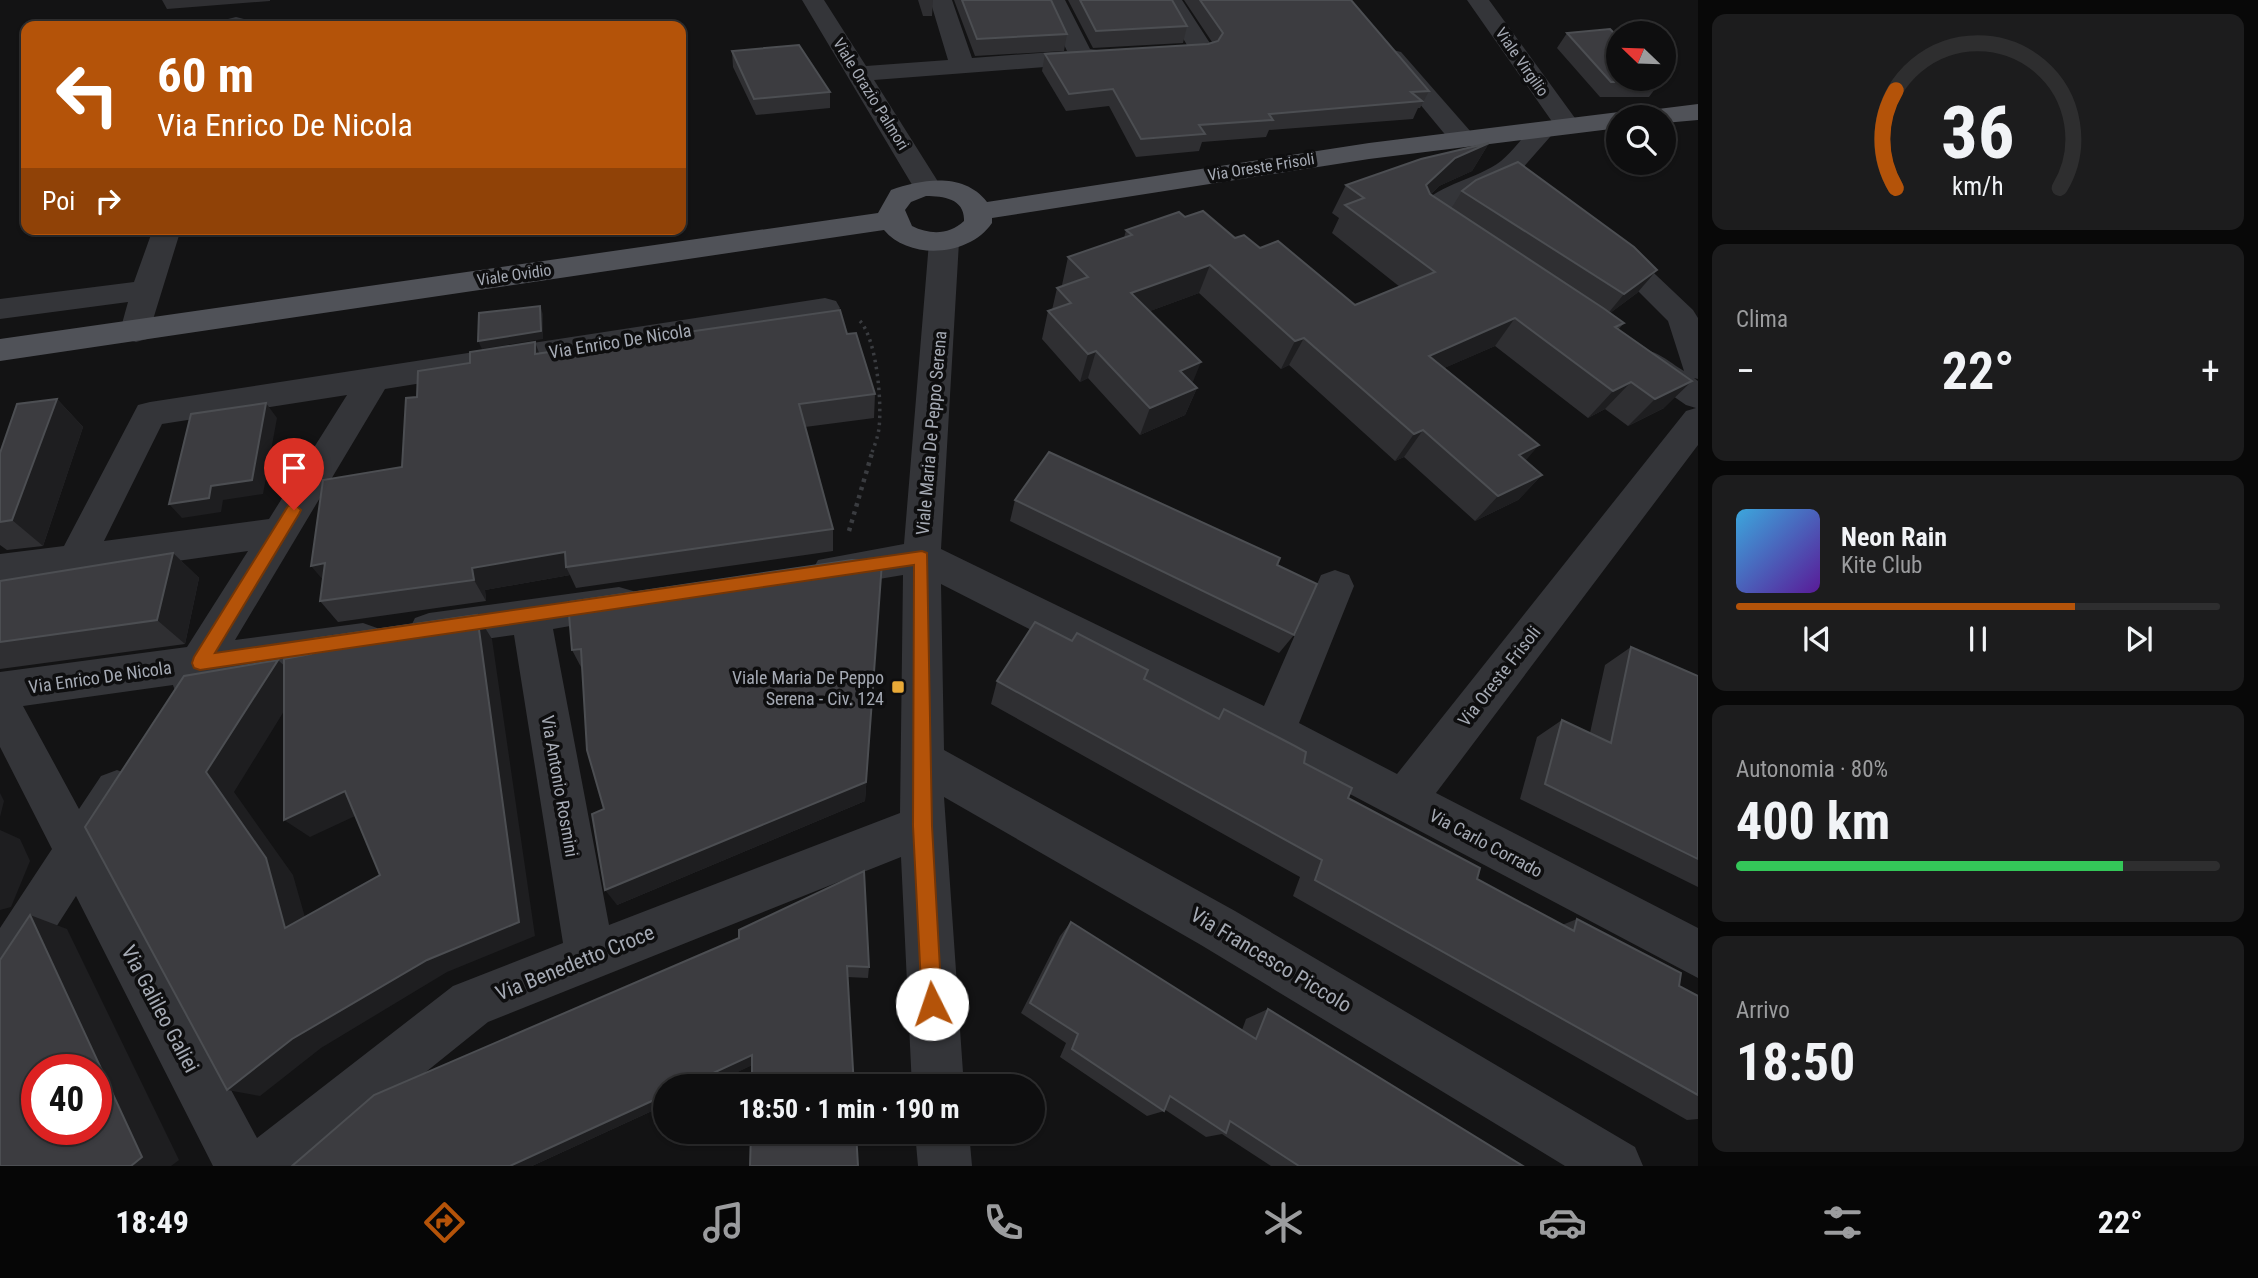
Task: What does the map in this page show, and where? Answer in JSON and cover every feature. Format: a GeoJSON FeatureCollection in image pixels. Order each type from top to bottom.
{"type":"FeatureCollection","features":[{"type":"Feature","properties":{"kind":"main road"},"geometry":{"type":"LineString","coordinates":[[1676,114],[1698,112]]}},
{"type":"Feature","properties":{"kind":"main road","name":"Via Oreste Frisoli"},"geometry":{"type":"LineString","coordinates":[[979,212],[1462,138],[1606,121]]}},
{"type":"Feature","properties":{"kind":"main road"},"geometry":{"type":"LineString","coordinates":[[928,188],[962,194],[974,202],[979,212],[978,223],[970,232],[944,242],[913,238],[900,230],[892,220],[891,210],[901,196],[928,188]]}},
{"type":"Feature","properties":{"kind":"main road","name":"Viale Ovidio"},"geometry":{"type":"LineString","coordinates":[[0,350],[892,220]]}},
{"type":"Feature","properties":{"kind":"street","name":"Viale Orazio Palmori"},"geometry":{"type":"LineString","coordinates":[[813,0],[861,74],[928,188]]}},
{"type":"Feature","properties":{"kind":"street"},"geometry":{"type":"LineString","coordinates":[[941,0],[962,65]]}},
{"type":"Feature","properties":{"kind":"street"},"geometry":{"type":"LineString","coordinates":[[1054,0],[1083,57]]}},
{"type":"Feature","properties":{"kind":"street"},"geometry":{"type":"LineString","coordinates":[[861,74],[962,65],[1203,51],[1171,0]]}},
{"type":"Feature","properties":{"kind":"street","name":"Viale Virgilio"},"geometry":{"type":"LineString","coordinates":[[1478,0],[1555,127]]}},
{"type":"Feature","properties":{"kind":"street"},"geometry":{"type":"LineString","coordinates":[[1382,43],[1462,138]]}},
{"type":"Feature","properties":{"kind":"street"},"geometry":{"type":"LineString","coordinates":[[1480,251],[1426,215],[1451,194],[1504,172],[1555,127]]}},
{"type":"Feature","properties":{"kind":"street"},"geometry":{"type":"LineString","coordinates":[[1504,172],[1526,182],[1546,198]]}},
{"type":"Feature","properties":{"kind":"street"},"geometry":{"type":"LineString","coordinates":[[1587,229],[1627,261],[1682,317],[1698,368]]}},
{"type":"Feature","properties":{"kind":"street"},"geometry":{"type":"LineString","coordinates":[[136,331],[146,290],[165,235]]}},
{"type":"Feature","properties":{"kind":"street","name":"Viale Maria De Peppo Serena"},"geometry":{"type":"LineString","coordinates":[[938,1074],[922,826],[922,557],[944,242]]}},
{"type":"Feature","properties":{"kind":"street"},"geometry":{"type":"LineString","coordinates":[[0,309],[146,290]]}},
{"type":"Feature","properties":{"kind":"street","name":"Via Enrico De Nicola"},"geometry":{"type":"LineString","coordinates":[[76,560],[150,414],[825,309]]}},
{"type":"Feature","properties":{"kind":"street"},"geometry":{"type":"LineString","coordinates":[[1618,343],[1698,397]]}},
{"type":"Feature","properties":{"kind":"street"},"geometry":{"type":"LineString","coordinates":[[171,707],[374,379]]}},
{"type":"Feature","properties":{"kind":"street","name":"Via Oreste Frisoli"},"geometry":{"type":"LineString","coordinates":[[1404,800],[1698,420]]}},
{"type":"Feature","properties":{"kind":"street"},"geometry":{"type":"LineString","coordinates":[[0,570],[281,532]]}},
{"type":"Feature","properties":{"kind":"street"},"geometry":{"type":"LineString","coordinates":[[799,576],[922,557]]}},
{"type":"Feature","properties":{"kind":"street","name":"Via Carlo Corrado"},"geometry":{"type":"LineString","coordinates":[[922,557],[1274,732],[1698,954]]}},
{"type":"Feature","properties":{"kind":"street"},"geometry":{"type":"LineString","coordinates":[[1274,732],[1335,586]]}},
{"type":"Feature","properties":{"kind":"street","name":"Via Enrico De Nicola"},"geometry":{"type":"LineString","coordinates":[[0,691],[652,598]]}},
{"type":"Feature","properties":{"kind":"street","name":"Via Antonio Rosmini"},"geometry":{"type":"LineString","coordinates":[[531,616],[590,956]]}},
{"type":"Feature","properties":{"kind":"street","name":"Via Galileo Galiei"},"geometry":{"type":"LineString","coordinates":[[0,704],[242,1166]]}},
{"type":"Feature","properties":{"kind":"street","name":"Via Francesco Piccolo"},"geometry":{"type":"LineString","coordinates":[[923,761],[1218,928],[1616,1166]]}},
{"type":"Feature","properties":{"kind":"street"},"geometry":{"type":"LineString","coordinates":[[0,971],[135,763]]}},
{"type":"Feature","properties":{"kind":"street","name":"Via Benedetto Croce"},"geometry":{"type":"LineString","coordinates":[[265,1166],[471,1004],[922,826]]}},
{"type":"Feature","properties":{"kind":"street"},"geometry":{"type":"LineString","coordinates":[[943,1144],[945,1166]]}},
{"type":"Feature","properties":{"kind":"path"},"geometry":{"type":"LineString","coordinates":[[825,309],[854,314],[866,328],[877,376],[879,429],[839,570]]}},
{"type":"Feature","properties":{"kind":"building"},"geometry":{"type":"Polygon","coordinates":[[[962,0],[1051,0],[1067,34],[977,39],[962,0]]]}},
{"type":"Feature","properties":{"kind":"building"},"geometry":{"type":"Polygon","coordinates":[[[1080,0],[1172,0],[1187,26],[1096,31],[1080,0]]]}},
{"type":"Feature","properties":{"kind":"building"},"geometry":{"type":"Polygon","coordinates":[[[1200,0],[1351,0],[1429,91],[1411,92],[1422,101],[1269,114],[1273,120],[1199,125],[1205,134],[1141,139],[1113,89],[1069,94],[1045,54],[1208,44],[1218,41],[1223,33],[1200,0]]]}},
{"type":"Feature","properties":{"kind":"building"},"geometry":{"type":"Polygon","coordinates":[[[1606,29],[1606,76],[1567,33],[1606,29]]]}},
{"type":"Feature","properties":{"kind":"building"},"geometry":{"type":"Polygon","coordinates":[[[799,45],[830,92],[754,99],[732,51],[799,45]]]}},
{"type":"Feature","properties":{"kind":"building"},"geometry":{"type":"Polygon","coordinates":[[[1489,143],[1455,158],[1426,185],[1430,194],[1603,308],[1624,323],[1615,327],[1692,381],[1655,399],[1631,382],[1613,391],[1515,318],[1429,356],[1539,445],[1519,455],[1542,475],[1498,496],[1423,430],[1414,434],[1304,338],[1295,341],[1210,265],[1131,293],[1201,362],[1180,371],[1197,388],[1150,408],[1096,351],[1088,354],[1048,311],[1071,303],[1057,288],[1088,277],[1068,257],[1132,235],[1126,230],[1179,212],[1185,217],[1203,211],[1235,238],[1244,235],[1260,248],[1278,241],[1355,305],[1435,272],[1345,205],[1364,198],[1346,185],[1421,159],[1489,143]]]}},
{"type":"Feature","properties":{"kind":"building"},"geometry":{"type":"Polygon","coordinates":[[[1518,162],[1634,247],[1657,270],[1624,294],[1462,191],[1476,180],[1518,162]]]}},
{"type":"Feature","properties":{"kind":"building"},"geometry":{"type":"Polygon","coordinates":[[[540,306],[541,331],[478,341],[479,313],[540,306]]]}},
{"type":"Feature","properties":{"kind":"building"},"geometry":{"type":"Polygon","coordinates":[[[840,310],[847,334],[856,333],[875,394],[799,404],[833,529],[566,567],[565,552],[472,568],[474,580],[320,601],[325,563],[311,566],[323,480],[402,467],[406,398],[417,397],[418,371],[470,363],[470,352],[535,342],[535,354],[840,310]]]}},
{"type":"Feature","properties":{"kind":"building"},"geometry":{"type":"Polygon","coordinates":[[[57,399],[12,520],[0,522],[0,453],[17,404],[57,399]]]}},
{"type":"Feature","properties":{"kind":"building"},"geometry":{"type":"Polygon","coordinates":[[[266,403],[252,480],[211,486],[209,498],[169,504],[191,414],[266,403]]]}},
{"type":"Feature","properties":{"kind":"building"},"geometry":{"type":"Polygon","coordinates":[[[1049,452],[1280,558],[1277,565],[1317,584],[1294,635],[1015,500],[1049,452]]]}},
{"type":"Feature","properties":{"kind":"building"},"geometry":{"type":"Polygon","coordinates":[[[173,553],[157,620],[0,642],[0,581],[173,553]]]}},
{"type":"Feature","properties":{"kind":"building"},"geometry":{"type":"Polygon","coordinates":[[[852,560],[882,562],[866,782],[605,890],[592,814],[604,809],[587,750],[581,649],[572,650],[568,602],[852,560]]]}},
{"type":"Feature","properties":{"kind":"building"},"geometry":{"type":"Polygon","coordinates":[[[477,615],[519,922],[427,960],[292,1039],[227,1090],[85,827],[184,676],[278,660],[206,772],[266,858],[285,928],[380,875],[345,791],[284,820],[284,659],[311,654],[313,639],[477,615]]]}},
{"type":"Feature","properties":{"kind":"building"},"geometry":{"type":"Polygon","coordinates":[[[1035,622],[1072,641],[1077,633],[1148,670],[1144,679],[1219,719],[1224,709],[1306,752],[1304,763],[1352,788],[1348,798],[1480,868],[1477,879],[1574,931],[1577,919],[1681,973],[1679,986],[1698,996],[1698,1095],[1315,880],[1322,860],[997,681],[1035,622]]]}},
{"type":"Feature","properties":{"kind":"building"},"geometry":{"type":"Polygon","coordinates":[[[1631,647],[1698,676],[1698,859],[1545,784],[1562,720],[1611,743],[1631,647]]]}},
{"type":"Feature","properties":{"kind":"building"},"geometry":{"type":"Polygon","coordinates":[[[864,871],[869,967],[847,966],[853,1074],[752,1074],[752,1055],[711,1074],[653,1074],[653,1100],[510,1166],[292,1166],[374,1095],[739,938],[739,930],[864,871]]]}},
{"type":"Feature","properties":{"kind":"building"},"geometry":{"type":"Polygon","coordinates":[[[30,915],[94,1054],[21,1054],[21,1145],[112,1145],[112,1092],[142,1157],[131,1166],[0,1166],[0,960],[30,915]]]}},
{"type":"Feature","properties":{"kind":"building"},"geometry":{"type":"Polygon","coordinates":[[[1071,922],[1256,1039],[1268,1009],[1523,1166],[1299,1166],[1230,1121],[1226,1133],[1170,1096],[1164,1111],[1072,1049],[1078,1034],[1030,1003],[1071,922]]]}},
{"type":"Feature","properties":{"kind":"building"},"geometry":{"type":"Polygon","coordinates":[[[751,1144],[857,1144],[858,1166],[750,1166],[751,1144]]]}},
{"type":"Feature","properties":{"kind":"place","name":"Viale Maria De Peppo Serena - Civ. 124"},"geometry":{"type":"Point","coordinates":[898,687]}},
{"type":"Feature","properties":{"kind":"route"},"geometry":{"type":"LineString","coordinates":[[294,510],[200,663],[922,557],[922,826],[932,1004]]}}]}
